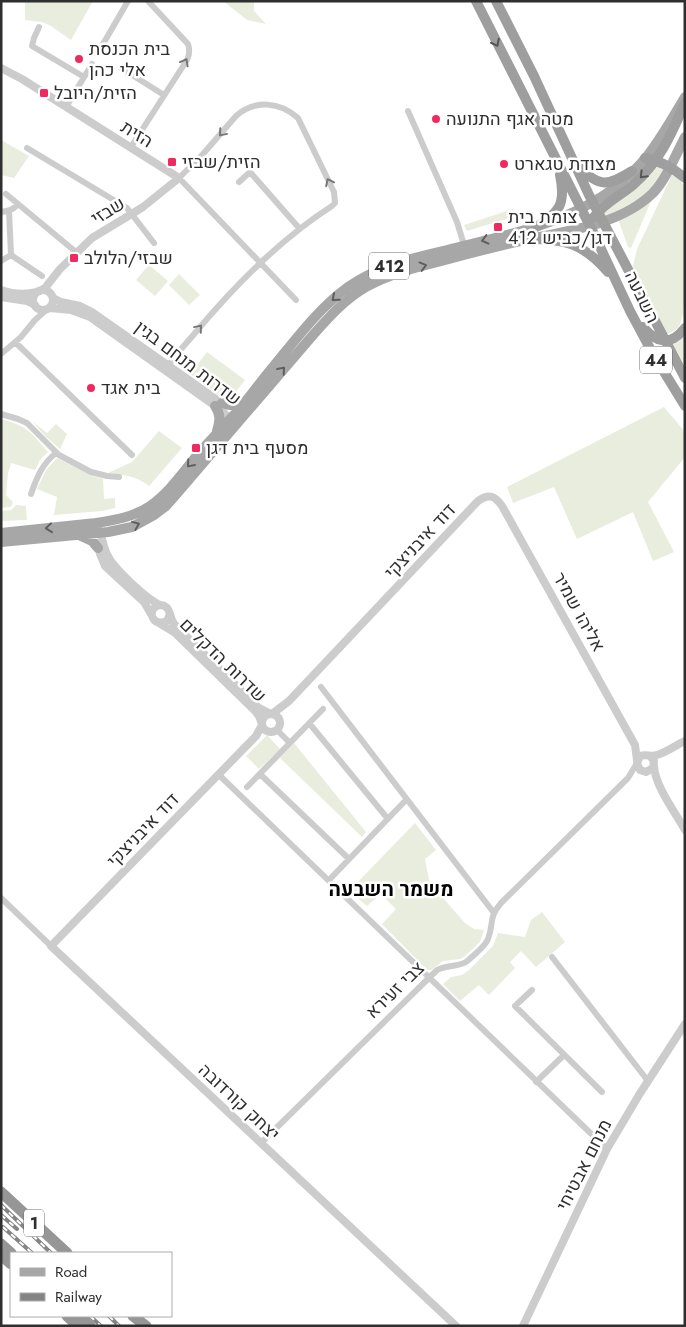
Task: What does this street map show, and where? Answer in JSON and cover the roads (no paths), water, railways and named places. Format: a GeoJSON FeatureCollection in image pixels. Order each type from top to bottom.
{"type":"FeatureCollection","features":[{"type":"Feature","properties":{"kind":"highway","name":"44"},"geometry":{"type":"LineString","coordinates":[[476,1],[589,226]]}},
{"type":"Feature","properties":{"kind":"highway","name":"44"},"geometry":{"type":"LineString","coordinates":[[496,1],[534,76],[598,212]]}},
{"type":"Feature","properties":{"kind":"highway"},"geometry":{"type":"LineString","coordinates":[[589,226],[598,212],[644,175],[650,160],[670,137],[685,103]]}},
{"type":"Feature","properties":{"kind":"highway"},"geometry":{"type":"LineString","coordinates":[[573,160],[587,175],[600,182],[610,182],[632,171]]}},
{"type":"Feature","properties":{"kind":"highway"},"geometry":{"type":"LineString","coordinates":[[650,160],[669,168],[685,178]]}},
{"type":"Feature","properties":{"kind":"highway"},"geometry":{"type":"LineString","coordinates":[[536,227],[557,211],[562,201],[562,186],[557,162]]}},
{"type":"Feature","properties":{"kind":"highway","name":"השבעה"},"geometry":{"type":"LineString","coordinates":[[598,212],[685,378]]}},
{"type":"Feature","properties":{"kind":"highway","name":"השבעה"},"geometry":{"type":"LineString","coordinates":[[589,226],[630,311],[653,354],[685,406]]}},
{"type":"Feature","properties":{"kind":"highway"},"geometry":{"type":"LineString","coordinates":[[528,239],[558,240],[580,247],[599,262],[616,281]]}},
{"type":"Feature","properties":{"kind":"highway"},"geometry":{"type":"LineString","coordinates":[[630,311],[648,334],[660,341],[672,339],[685,328]]}},
{"type":"Feature","properties":{"kind":"highway","name":"1"},"geometry":{"type":"LineString","coordinates":[[1,1192],[66,1252]]}},
{"type":"Feature","properties":{"kind":"highway"},"geometry":{"type":"LineString","coordinates":[[68,1317],[78,1326]]}},
{"type":"Feature","properties":{"kind":"highway"},"geometry":{"type":"LineString","coordinates":[[80,1317],[90,1326]]}},
{"type":"Feature","properties":{"kind":"highway"},"geometry":{"type":"LineString","coordinates":[[134,1317],[145,1326]]}},
{"type":"Feature","properties":{"kind":"main road","name":"412"},"geometry":{"type":"LineString","coordinates":[[598,212],[617,186],[632,171],[650,160],[661,136],[685,97]]}},
{"type":"Feature","properties":{"kind":"main road","name":"412"},"geometry":{"type":"LineString","coordinates":[[1,533],[117,530],[132,527],[143,522],[166,506],[235,418],[324,322],[354,295],[395,274],[559,219],[581,209],[621,215],[647,198],[658,186],[685,137]]}},
{"type":"Feature","properties":{"kind":"main road","name":"412"},"geometry":{"type":"LineString","coordinates":[[1,542],[78,535],[97,530],[151,505],[167,491],[216,433],[235,418],[245,401],[328,304],[348,287],[369,274],[392,264],[566,232],[589,226]]}},
{"type":"Feature","properties":{"kind":"main road"},"geometry":{"type":"LineString","coordinates":[[216,433],[220,418],[219,404],[231,405],[245,401]]}},
{"type":"Feature","properties":{"kind":"main road"},"geometry":{"type":"LineString","coordinates":[[78,535],[101,547],[106,537],[117,530]]}},
{"type":"Feature","properties":{"kind":"street"},"geometry":{"type":"LineString","coordinates":[[99,51],[128,1]]}},
{"type":"Feature","properties":{"kind":"street"},"geometry":{"type":"LineString","coordinates":[[130,147],[187,60],[190,48],[148,1]]}},
{"type":"Feature","properties":{"kind":"street"},"geometry":{"type":"LineString","coordinates":[[39,27],[32,46],[84,77]]}},
{"type":"Feature","properties":{"kind":"street"},"geometry":{"type":"LineString","coordinates":[[66,107],[92,64]]}},
{"type":"Feature","properties":{"kind":"street","name":"הזית"},"geometry":{"type":"LineString","coordinates":[[1,68],[22,79],[179,178]]}},
{"type":"Feature","properties":{"kind":"street"},"geometry":{"type":"LineString","coordinates":[[121,68],[164,95]]}},
{"type":"Feature","properties":{"kind":"street"},"geometry":{"type":"LineString","coordinates":[[167,368],[222,302],[260,263],[299,228],[335,202],[335,198],[298,118],[284,109],[266,104],[258,104],[243,110],[179,178],[260,263],[296,300]]}},
{"type":"Feature","properties":{"kind":"street"},"geometry":{"type":"LineString","coordinates":[[408,111],[457,222],[465,250]]}},
{"type":"Feature","properties":{"kind":"street"},"geometry":{"type":"LineString","coordinates":[[27,148],[122,204],[154,243]]}},
{"type":"Feature","properties":{"kind":"street"},"geometry":{"type":"LineString","coordinates":[[239,182],[250,172],[299,228]]}},
{"type":"Feature","properties":{"kind":"street","name":"שבזי"},"geometry":{"type":"LineString","coordinates":[[38,292],[45,288],[76,252],[92,238],[132,215],[179,178]]}},
{"type":"Feature","properties":{"kind":"street"},"geometry":{"type":"LineString","coordinates":[[6,194],[76,252]]}},
{"type":"Feature","properties":{"kind":"street"},"geometry":{"type":"LineString","coordinates":[[1,212],[9,211],[18,204]]}},
{"type":"Feature","properties":{"kind":"street"},"geometry":{"type":"LineString","coordinates":[[9,211],[11,256]]}},
{"type":"Feature","properties":{"kind":"street"},"geometry":{"type":"LineString","coordinates":[[1,261],[11,256]]}},
{"type":"Feature","properties":{"kind":"street"},"geometry":{"type":"LineString","coordinates":[[11,256],[42,276]]}},
{"type":"Feature","properties":{"kind":"street"},"geometry":{"type":"LineString","coordinates":[[1,354],[21,337],[53,302],[52,289],[56,274]]}},
{"type":"Feature","properties":{"kind":"street"},"geometry":{"type":"LineString","coordinates":[[1,290],[9,293],[23,294],[46,290],[53,297]]}},
{"type":"Feature","properties":{"kind":"street"},"geometry":{"type":"LineString","coordinates":[[31,325],[35,312],[34,298],[38,292]]}},
{"type":"Feature","properties":{"kind":"street"},"geometry":{"type":"LineString","coordinates":[[1,297],[27,301],[40,309],[48,309]]}},
{"type":"Feature","properties":{"kind":"street","name":"שדרות מנחם בגין"},"geometry":{"type":"LineString","coordinates":[[53,297],[61,302],[80,306],[92,312],[167,368]]}},
{"type":"Feature","properties":{"kind":"street","name":"שדרות מנחם בגין"},"geometry":{"type":"LineString","coordinates":[[48,309],[71,310],[90,317],[219,404],[235,418]]}},
{"type":"Feature","properties":{"kind":"street"},"geometry":{"type":"LineString","coordinates":[[16,342],[132,455]]}},
{"type":"Feature","properties":{"kind":"street"},"geometry":{"type":"LineString","coordinates":[[1,414],[18,418],[27,423],[56,453],[91,472],[119,477]]}},
{"type":"Feature","properties":{"kind":"street"},"geometry":{"type":"LineString","coordinates":[[31,494],[43,465],[56,453]]}},
{"type":"Feature","properties":{"kind":"street","name":"דוד איבניצקי"},"geometry":{"type":"LineString","coordinates":[[271,714],[288,701],[478,501],[487,496],[494,497]]}},
{"type":"Feature","properties":{"kind":"street","name":"אליהו שמיר"},"geometry":{"type":"LineString","coordinates":[[494,497],[502,506],[635,745],[651,760]]}},
{"type":"Feature","properties":{"kind":"street"},"geometry":{"type":"LineString","coordinates":[[97,530],[102,560],[105,566],[144,602],[154,620],[159,623],[167,621],[170,614],[166,606],[151,600],[116,567],[101,547]]}},
{"type":"Feature","properties":{"kind":"street"},"geometry":{"type":"LineString","coordinates":[[152,614],[153,609],[160,605]]}},
{"type":"Feature","properties":{"kind":"street","name":"שדרות הדקלים"},"geometry":{"type":"LineString","coordinates":[[170,614],[172,621],[178,628],[259,708],[271,714]]}},
{"type":"Feature","properties":{"kind":"street","name":"שדרות הדקלים"},"geometry":{"type":"LineString","coordinates":[[159,623],[181,639],[256,712],[262,724]]}},
{"type":"Feature","properties":{"kind":"street"},"geometry":{"type":"LineString","coordinates":[[321,687],[494,913]]}},
{"type":"Feature","properties":{"kind":"street","name":"דוד איבניצקי"},"geometry":{"type":"LineString","coordinates":[[279,721],[288,701]]}},
{"type":"Feature","properties":{"kind":"street"},"geometry":{"type":"LineString","coordinates":[[248,787],[324,709]]}},
{"type":"Feature","properties":{"kind":"street"},"geometry":{"type":"LineString","coordinates":[[272,731],[280,725],[278,717],[271,714],[264,717],[262,724],[264,728],[290,743]]}},
{"type":"Feature","properties":{"kind":"street"},"geometry":{"type":"LineString","coordinates":[[309,723],[388,819]]}},
{"type":"Feature","properties":{"kind":"street","name":"דוד איבניצקי"},"geometry":{"type":"LineString","coordinates":[[256,736],[262,724]]}},
{"type":"Feature","properties":{"kind":"street","name":"דוד איבניצקי"},"geometry":{"type":"LineString","coordinates":[[51,946],[256,736],[263,731],[272,731]]}},
{"type":"Feature","properties":{"kind":"street"},"geometry":{"type":"LineString","coordinates":[[658,783],[638,768],[637,762],[640,756],[656,760],[662,753],[685,740]]}},
{"type":"Feature","properties":{"kind":"street","name":"אליהו שמיר"},"geometry":{"type":"LineString","coordinates":[[635,745],[637,762]]}},
{"type":"Feature","properties":{"kind":"street"},"geometry":{"type":"LineString","coordinates":[[644,772],[651,770],[651,760]]}},
{"type":"Feature","properties":{"kind":"street"},"geometry":{"type":"LineString","coordinates":[[651,760],[658,783],[685,830]]}},
{"type":"Feature","properties":{"kind":"street","name":"צבי זעירא"},"geometry":{"type":"LineString","coordinates":[[628,778],[637,762]]}},
{"type":"Feature","properties":{"kind":"street","name":"צבי זעירא"},"geometry":{"type":"LineString","coordinates":[[260,1143],[428,978],[442,967],[466,962],[485,944],[488,940],[494,913],[501,903],[628,778],[637,773],[644,772]]}},
{"type":"Feature","properties":{"kind":"street"},"geometry":{"type":"LineString","coordinates":[[218,774],[607,1149]]}},
{"type":"Feature","properties":{"kind":"street"},"geometry":{"type":"LineString","coordinates":[[260,774],[349,860]]}},
{"type":"Feature","properties":{"kind":"street"},"geometry":{"type":"LineString","coordinates":[[329,880],[406,800]]}},
{"type":"Feature","properties":{"kind":"street","name":"יצחק קורדובה"},"geometry":{"type":"LineString","coordinates":[[1,898],[456,1326]]}},
{"type":"Feature","properties":{"kind":"street"},"geometry":{"type":"LineString","coordinates":[[552,957],[648,1081]]}},
{"type":"Feature","properties":{"kind":"street"},"geometry":{"type":"LineString","coordinates":[[532,990],[515,1006],[602,1092]]}},
{"type":"Feature","properties":{"kind":"street","name":"מנחם אבטיחי"},"geometry":{"type":"LineString","coordinates":[[523,1326],[607,1149],[685,1024]]}},
{"type":"Feature","properties":{"kind":"street"},"geometry":{"type":"LineString","coordinates":[[536,1082],[564,1055]]}},
{"type":"Feature","properties":{"kind":"railway"},"geometry":{"type":"LineString","coordinates":[[1,1205],[50,1252]]}},
{"type":"Feature","properties":{"kind":"railway"},"geometry":{"type":"LineString","coordinates":[[1,1215],[17,1229]]}},
{"type":"Feature","properties":{"kind":"railway"},"geometry":{"type":"LineString","coordinates":[[3,1227],[31,1252]]}},
{"type":"Feature","properties":{"kind":"railway"},"geometry":{"type":"LineString","coordinates":[[91,1317],[101,1326]]}},
{"type":"Feature","properties":{"kind":"railway"},"geometry":{"type":"LineString","coordinates":[[110,1317],[119,1326]]}},
{"type":"Feature","properties":{"kind":"place","name":"בית הכנסת אלי כהן"},"geometry":{"type":"Point","coordinates":[79,59]}},
{"type":"Feature","properties":{"kind":"place","name":"הזית/היובל"},"geometry":{"type":"Point","coordinates":[44,93]}},
{"type":"Feature","properties":{"kind":"place","name":"מטה אגף התנועה"},"geometry":{"type":"Point","coordinates":[436,119]}},
{"type":"Feature","properties":{"kind":"place","name":"הזית/שבזי"},"geometry":{"type":"Point","coordinates":[172,162]}},
{"type":"Feature","properties":{"kind":"place","name":"מצודת טגארט"},"geometry":{"type":"Point","coordinates":[504,164]}},
{"type":"Feature","properties":{"kind":"place","name":"צומת בית דגן/כביש 412"},"geometry":{"type":"Point","coordinates":[498,227]}},
{"type":"Feature","properties":{"kind":"place","name":"שבזי/הלולב"},"geometry":{"type":"Point","coordinates":[74,258]}},
{"type":"Feature","properties":{"kind":"place","name":"בית אגד"},"geometry":{"type":"Point","coordinates":[91,388]}},
{"type":"Feature","properties":{"kind":"place","name":"מסעף בית דגן"},"geometry":{"type":"Point","coordinates":[196,448]}},
{"type":"Feature","properties":{"kind":"district","name":"משמר השבעה"},"geometry":{"type":"Point","coordinates":[391,889]}}]}
